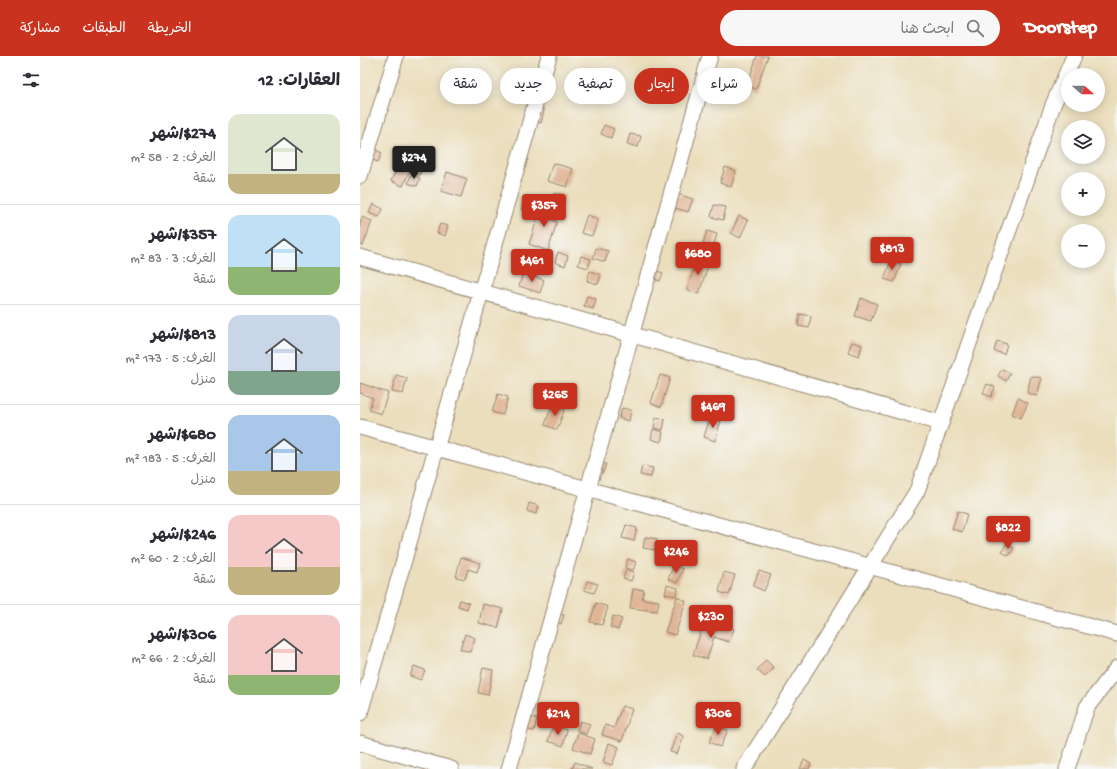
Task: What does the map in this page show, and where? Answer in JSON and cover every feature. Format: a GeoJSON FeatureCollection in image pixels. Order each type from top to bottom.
{"type":"FeatureCollection","features":[{"type":"Feature","properties":{"kind":"street"},"geometry":{"type":"LineString","coordinates":[[360,176],[396,56]]}},
{"type":"Feature","properties":{"kind":"street"},"geometry":{"type":"LineString","coordinates":[[360,713],[550,56]]}},
{"type":"Feature","properties":{"kind":"street"},"geometry":{"type":"LineString","coordinates":[[509,769],[710,56]]}},
{"type":"Feature","properties":{"kind":"street"},"geometry":{"type":"LineString","coordinates":[[744,769],[917,491],[1053,105],[1074,56]]}},
{"type":"Feature","properties":{"kind":"street"},"geometry":{"type":"LineString","coordinates":[[360,257],[941,423]]}},
{"type":"Feature","properties":{"kind":"street"},"geometry":{"type":"LineString","coordinates":[[360,427],[1117,634]]}},
{"type":"Feature","properties":{"kind":"street"},"geometry":{"type":"LineString","coordinates":[[1067,769],[1086,707],[1117,668]]}},
{"type":"Feature","properties":{"kind":"street"},"geometry":{"type":"LineString","coordinates":[[360,744],[451,769]]}},
{"type":"Feature","properties":{"kind":"building"},"geometry":{"type":"Polygon","coordinates":[[[757,56],[768,56],[756,89],[752,88],[752,71],[757,56]]]}},
{"type":"Feature","properties":{"kind":"building"},"geometry":{"type":"Polygon","coordinates":[[[535,107],[544,110],[541,123],[532,121],[535,107]]]}},
{"type":"Feature","properties":{"kind":"building"},"geometry":{"type":"Polygon","coordinates":[[[604,125],[614,129],[611,138],[601,134],[604,125]]]}},
{"type":"Feature","properties":{"kind":"building"},"geometry":{"type":"Polygon","coordinates":[[[630,134],[641,136],[638,147],[627,144],[630,134]]]}},
{"type":"Feature","properties":{"kind":"building"},"geometry":{"type":"Polygon","coordinates":[[[374,149],[382,153],[378,162],[370,159],[374,149]]]}},
{"type":"Feature","properties":{"kind":"building"},"geometry":{"type":"Polygon","coordinates":[[[400,162],[411,167],[403,186],[391,181],[400,162]]]}},
{"type":"Feature","properties":{"kind":"building"},"geometry":{"type":"Polygon","coordinates":[[[415,163],[423,165],[420,175],[412,173],[415,163]]]}},
{"type":"Feature","properties":{"kind":"building"},"geometry":{"type":"Polygon","coordinates":[[[553,163],[573,169],[567,187],[547,181],[553,163]]]}},
{"type":"Feature","properties":{"kind":"building"},"geometry":{"type":"Polygon","coordinates":[[[725,167],[736,171],[731,187],[720,183],[725,167]]]}},
{"type":"Feature","properties":{"kind":"building"},"geometry":{"type":"Polygon","coordinates":[[[447,172],[467,179],[461,197],[441,191],[447,172]]]}},
{"type":"Feature","properties":{"kind":"building"},"geometry":{"type":"Polygon","coordinates":[[[411,174],[420,178],[417,186],[408,183],[411,174]]]}},
{"type":"Feature","properties":{"kind":"building"},"geometry":{"type":"Polygon","coordinates":[[[554,193],[565,195],[563,204],[552,202],[554,193]]]}},
{"type":"Feature","properties":{"kind":"building"},"geometry":{"type":"Polygon","coordinates":[[[674,193],[693,199],[688,212],[669,206],[674,193]]]}},
{"type":"Feature","properties":{"kind":"building"},"geometry":{"type":"Polygon","coordinates":[[[525,196],[542,201],[537,216],[521,210],[525,196]]]}},
{"type":"Feature","properties":{"kind":"building"},"geometry":{"type":"Polygon","coordinates":[[[543,201],[553,204],[548,218],[557,222],[548,251],[529,244],[543,201]]]}},
{"type":"Feature","properties":{"kind":"building"},"geometry":{"type":"Polygon","coordinates":[[[373,204],[383,209],[379,217],[369,213],[373,204]]]}},
{"type":"Feature","properties":{"kind":"building"},"geometry":{"type":"Polygon","coordinates":[[[714,205],[726,207],[723,220],[711,217],[714,205]]]}},
{"type":"Feature","properties":{"kind":"building"},"geometry":{"type":"Polygon","coordinates":[[[587,215],[598,219],[592,236],[581,233],[587,215]]]}},
{"type":"Feature","properties":{"kind":"building"},"geometry":{"type":"Polygon","coordinates":[[[739,216],[748,220],[740,238],[731,233],[739,216]]]}},
{"type":"Feature","properties":{"kind":"building"},"geometry":{"type":"Polygon","coordinates":[[[362,217],[372,221],[363,246],[360,244],[360,224],[362,217]]]}},
{"type":"Feature","properties":{"kind":"building"},"geometry":{"type":"Polygon","coordinates":[[[440,224],[448,226],[445,236],[437,233],[440,224]]]}},
{"type":"Feature","properties":{"kind":"building"},"geometry":{"type":"Polygon","coordinates":[[[707,231],[717,234],[711,253],[701,250],[707,231]]]}},
{"type":"Feature","properties":{"kind":"building"},"geometry":{"type":"Polygon","coordinates":[[[596,248],[608,251],[605,262],[593,258],[596,248]]]}},
{"type":"Feature","properties":{"kind":"building"},"geometry":{"type":"Polygon","coordinates":[[[558,252],[568,256],[565,266],[555,262],[558,252]]]}},
{"type":"Feature","properties":{"kind":"building"},"geometry":{"type":"Polygon","coordinates":[[[581,256],[591,259],[588,268],[578,265],[581,256]]]}},
{"type":"Feature","properties":{"kind":"building"},"geometry":{"type":"Polygon","coordinates":[[[697,259],[709,262],[699,294],[687,290],[697,259]]]}},
{"type":"Feature","properties":{"kind":"building"},"geometry":{"type":"Polygon","coordinates":[[[891,260],[901,264],[894,282],[884,279],[891,260]]]}},
{"type":"Feature","properties":{"kind":"building"},"geometry":{"type":"Polygon","coordinates":[[[651,269],[663,273],[660,281],[648,277],[651,269]]]}},
{"type":"Feature","properties":{"kind":"building"},"geometry":{"type":"Polygon","coordinates":[[[590,271],[601,275],[598,284],[587,281],[590,271]]]}},
{"type":"Feature","properties":{"kind":"building"},"geometry":{"type":"Polygon","coordinates":[[[523,273],[544,280],[540,293],[519,286],[523,273]]]}},
{"type":"Feature","properties":{"kind":"building"},"geometry":{"type":"Polygon","coordinates":[[[587,296],[596,299],[593,309],[584,306],[587,296]]]}},
{"type":"Feature","properties":{"kind":"building"},"geometry":{"type":"Polygon","coordinates":[[[861,298],[877,304],[871,321],[855,316],[861,298]]]}},
{"type":"Feature","properties":{"kind":"building"},"geometry":{"type":"Polygon","coordinates":[[[800,314],[811,316],[809,328],[798,326],[800,314]]]}},
{"type":"Feature","properties":{"kind":"building"},"geometry":{"type":"Polygon","coordinates":[[[997,341],[1007,344],[1004,354],[994,351],[997,341]]]}},
{"type":"Feature","properties":{"kind":"building"},"geometry":{"type":"Polygon","coordinates":[[[852,342],[862,345],[859,356],[848,352],[852,342]]]}},
{"type":"Feature","properties":{"kind":"building"},"geometry":{"type":"Polygon","coordinates":[[[1002,369],[1010,373],[1006,381],[998,376],[1002,369]]]}},
{"type":"Feature","properties":{"kind":"building"},"geometry":{"type":"Polygon","coordinates":[[[396,375],[407,378],[403,394],[392,392],[396,375]]]}},
{"type":"Feature","properties":{"kind":"building"},"geometry":{"type":"Polygon","coordinates":[[[660,375],[670,378],[661,407],[651,403],[660,375]]]}},
{"type":"Feature","properties":{"kind":"building"},"geometry":{"type":"Polygon","coordinates":[[[1031,376],[1042,378],[1037,396],[1027,393],[1031,376]]]}},
{"type":"Feature","properties":{"kind":"building"},"geometry":{"type":"Polygon","coordinates":[[[360,383],[388,393],[381,414],[369,410],[373,398],[360,393],[360,383]]]}},
{"type":"Feature","properties":{"kind":"building"},"geometry":{"type":"Polygon","coordinates":[[[987,384],[995,387],[991,397],[983,393],[987,384]]]}},
{"type":"Feature","properties":{"kind":"building"},"geometry":{"type":"Polygon","coordinates":[[[498,394],[508,397],[503,415],[492,412],[498,394]]]}},
{"type":"Feature","properties":{"kind":"building"},"geometry":{"type":"Polygon","coordinates":[[[1018,398],[1028,403],[1021,418],[1012,414],[1018,398]]]}},
{"type":"Feature","properties":{"kind":"building"},"geometry":{"type":"Polygon","coordinates":[[[552,404],[565,408],[557,430],[545,425],[552,404]]]}},
{"type":"Feature","properties":{"kind":"building"},"geometry":{"type":"Polygon","coordinates":[[[622,408],[631,410],[629,421],[619,418],[622,408]]]}},
{"type":"Feature","properties":{"kind":"building"},"geometry":{"type":"Polygon","coordinates":[[[656,417],[665,419],[663,430],[654,428],[656,417]]]}},
{"type":"Feature","properties":{"kind":"building"},"geometry":{"type":"Polygon","coordinates":[[[710,417],[721,420],[715,441],[704,437],[710,417]]]}},
{"type":"Feature","properties":{"kind":"building"},"geometry":{"type":"Polygon","coordinates":[[[653,429],[663,432],[661,442],[651,439],[653,429]]]}},
{"type":"Feature","properties":{"kind":"building"},"geometry":{"type":"Polygon","coordinates":[[[596,462],[606,464],[603,473],[593,471],[596,462]]]}},
{"type":"Feature","properties":{"kind":"building"},"geometry":{"type":"Polygon","coordinates":[[[642,466],[653,468],[651,477],[640,475],[642,466]]]}},
{"type":"Feature","properties":{"kind":"building"},"geometry":{"type":"Polygon","coordinates":[[[529,503],[539,506],[536,514],[527,511],[529,503]]]}},
{"type":"Feature","properties":{"kind":"building"},"geometry":{"type":"Polygon","coordinates":[[[958,511],[967,514],[962,532],[952,529],[958,511]]]}},
{"type":"Feature","properties":{"kind":"building"},"geometry":{"type":"Polygon","coordinates":[[[626,525],[637,528],[634,541],[622,538],[626,525]]]}},
{"type":"Feature","properties":{"kind":"building"},"geometry":{"type":"Polygon","coordinates":[[[645,537],[657,539],[655,550],[643,548],[645,537]]]}},
{"type":"Feature","properties":{"kind":"building"},"geometry":{"type":"Polygon","coordinates":[[[1006,544],[1014,548],[1009,556],[1002,552],[1006,544]]]}},
{"type":"Feature","properties":{"kind":"building"},"geometry":{"type":"Polygon","coordinates":[[[461,557],[480,563],[477,572],[468,569],[465,579],[456,577],[461,557]]]}},
{"type":"Feature","properties":{"kind":"building"},"geometry":{"type":"Polygon","coordinates":[[[628,559],[636,562],[633,570],[625,568],[628,559]]]}},
{"type":"Feature","properties":{"kind":"building"},"geometry":{"type":"Polygon","coordinates":[[[674,565],[683,569],[677,583],[668,579],[674,565]]]}},
{"type":"Feature","properties":{"kind":"building"},"geometry":{"type":"Polygon","coordinates":[[[626,570],[634,572],[631,581],[623,578],[626,570]]]}},
{"type":"Feature","properties":{"kind":"building"},"geometry":{"type":"Polygon","coordinates":[[[759,571],[771,575],[764,591],[753,586],[759,571]]]}},
{"type":"Feature","properties":{"kind":"building"},"geometry":{"type":"Polygon","coordinates":[[[724,572],[735,575],[729,595],[719,592],[724,572]]]}},
{"type":"Feature","properties":{"kind":"building"},"geometry":{"type":"Polygon","coordinates":[[[587,581],[598,584],[594,593],[584,590],[587,581]]]}},
{"type":"Feature","properties":{"kind":"building"},"geometry":{"type":"Polygon","coordinates":[[[667,585],[678,588],[676,596],[665,594],[667,585]]]}},
{"type":"Feature","properties":{"kind":"building"},"geometry":{"type":"Polygon","coordinates":[[[633,589],[644,590],[642,599],[659,601],[657,611],[630,608],[633,589]]]}},
{"type":"Feature","properties":{"kind":"building"},"geometry":{"type":"Polygon","coordinates":[[[677,597],[686,601],[675,635],[665,632],[677,597]]]}},
{"type":"Feature","properties":{"kind":"building"},"geometry":{"type":"Polygon","coordinates":[[[460,600],[469,603],[467,609],[458,606],[460,600]]]}},
{"type":"Feature","properties":{"kind":"building"},"geometry":{"type":"Polygon","coordinates":[[[596,603],[608,607],[602,625],[590,622],[596,603]]]}},
{"type":"Feature","properties":{"kind":"building"},"geometry":{"type":"Polygon","coordinates":[[[483,604],[503,609],[498,628],[479,623],[483,604]]]}},
{"type":"Feature","properties":{"kind":"building"},"geometry":{"type":"Polygon","coordinates":[[[554,613],[564,615],[561,624],[552,621],[554,613]]]}},
{"type":"Feature","properties":{"kind":"building"},"geometry":{"type":"Polygon","coordinates":[[[613,616],[622,619],[618,630],[610,627],[613,616]]]}},
{"type":"Feature","properties":{"kind":"building"},"geometry":{"type":"Polygon","coordinates":[[[715,623],[734,629],[729,642],[714,637],[707,659],[693,655],[702,628],[713,631],[715,623]]]}},
{"type":"Feature","properties":{"kind":"building"},"geometry":{"type":"Polygon","coordinates":[[[465,634],[475,638],[470,652],[460,649],[465,634]]]}},
{"type":"Feature","properties":{"kind":"building"},"geometry":{"type":"Polygon","coordinates":[[[766,660],[774,668],[765,677],[757,670],[766,660]]]}},
{"type":"Feature","properties":{"kind":"building"},"geometry":{"type":"Polygon","coordinates":[[[414,666],[425,670],[421,680],[410,676],[414,666]]]}},
{"type":"Feature","properties":{"kind":"building"},"geometry":{"type":"Polygon","coordinates":[[[483,668],[493,670],[488,695],[478,693],[483,668]]]}},
{"type":"Feature","properties":{"kind":"building"},"geometry":{"type":"Polygon","coordinates":[[[622,706],[632,709],[622,741],[602,735],[605,725],[614,728],[622,706]]]}},
{"type":"Feature","properties":{"kind":"building"},"geometry":{"type":"Polygon","coordinates":[[[527,717],[537,719],[534,731],[524,729],[527,717]]]}},
{"type":"Feature","properties":{"kind":"building"},"geometry":{"type":"Polygon","coordinates":[[[580,721],[590,724],[586,734],[577,731],[580,721]]]}},
{"type":"Feature","properties":{"kind":"building"},"geometry":{"type":"Polygon","coordinates":[[[553,725],[567,730],[563,746],[548,741],[553,725]]]}},
{"type":"Feature","properties":{"kind":"building"},"geometry":{"type":"Polygon","coordinates":[[[717,725],[728,730],[720,747],[709,742],[717,725]]]}},
{"type":"Feature","properties":{"kind":"building"},"geometry":{"type":"Polygon","coordinates":[[[578,733],[595,739],[590,754],[573,748],[578,733]]]}},
{"type":"Feature","properties":{"kind":"building"},"geometry":{"type":"Polygon","coordinates":[[[677,733],[684,736],[677,754],[670,752],[677,733]]]}},
{"type":"Feature","properties":{"kind":"building"},"geometry":{"type":"Polygon","coordinates":[[[609,743],[619,747],[612,765],[603,762],[609,743]]]}},
{"type":"Feature","properties":{"kind":"building"},"geometry":{"type":"Polygon","coordinates":[[[804,760],[811,764],[809,769],[800,769],[804,760]]]}},
{"type":"Feature","properties":{"kind":"building"},"geometry":{"type":"Polygon","coordinates":[[[575,762],[592,769],[572,769],[575,762]]]}}]}
